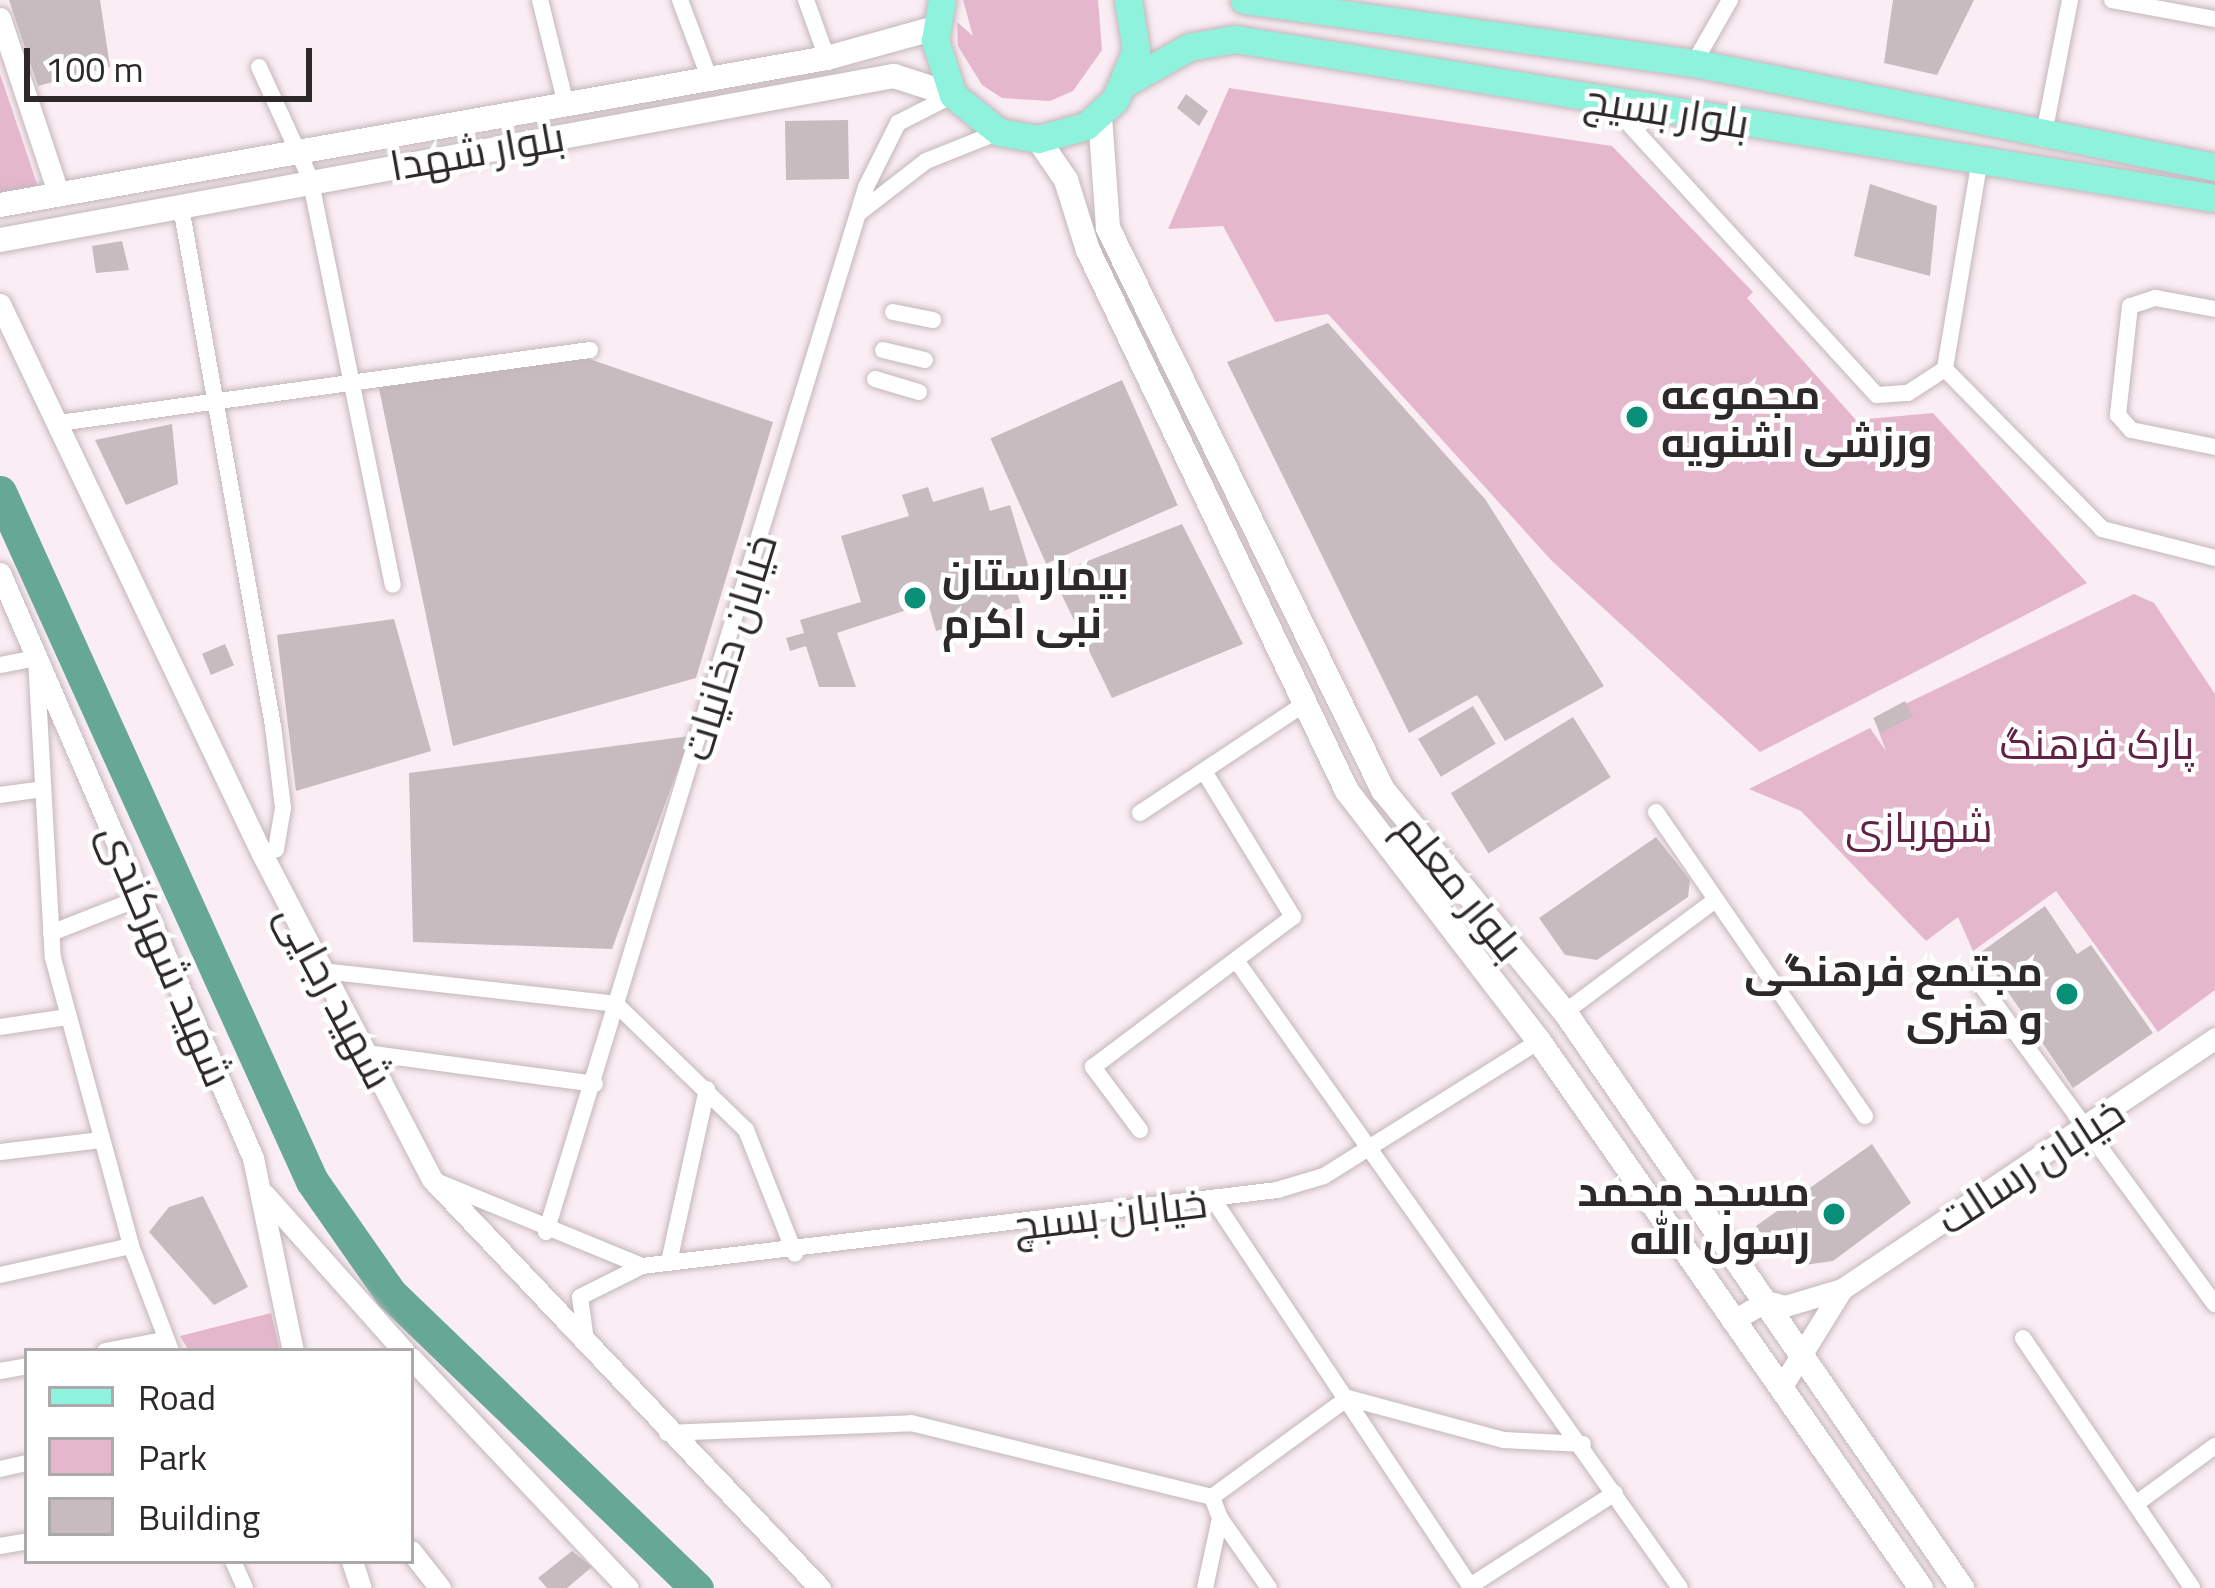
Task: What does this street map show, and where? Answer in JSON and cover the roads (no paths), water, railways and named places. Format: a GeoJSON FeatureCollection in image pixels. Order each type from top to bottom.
{"type":"FeatureCollection","features":[{"type":"Feature","properties":{"kind":"main road"},"geometry":{"type":"LineString","coordinates":[[942,0],[935,28],[953,95],[999,132],[1038,139],[1100,116],[1127,82],[1136,50],[1128,0]]}},
{"type":"Feature","properties":{"kind":"main road","name":"بلوار بسیج"},"geometry":{"type":"LineString","coordinates":[[1244,0],[1694,63],[2044,139],[2215,166]]}},
{"type":"Feature","properties":{"kind":"main road","name":"بلوار شهدا"},"geometry":{"type":"LineString","coordinates":[[0,205],[826,58],[935,28]]}},
{"type":"Feature","properties":{"kind":"main road","name":"بلوار بسیج"},"geometry":{"type":"LineString","coordinates":[[1127,82],[1189,47],[1235,39],[2215,198]]}},
{"type":"Feature","properties":{"kind":"main road","name":"بلوار شهدا"},"geometry":{"type":"LineString","coordinates":[[0,240],[310,178],[894,76],[953,95]]}},
{"type":"Feature","properties":{"kind":"main road","name":"بلوار معلم"},"geometry":{"type":"LineString","coordinates":[[1100,116],[1108,229],[1383,790],[1565,1012],[1962,1588]]}},
{"type":"Feature","properties":{"kind":"main road","name":"بلوار معلم"},"geometry":{"type":"LineString","coordinates":[[1038,139],[1066,180],[1088,250],[1304,704],[1369,823],[1539,1041],[1782,1386],[1912,1582]]}},
{"type":"Feature","properties":{"kind":"street"},"geometry":{"type":"LineString","coordinates":[[540,0],[566,104]]}},
{"type":"Feature","properties":{"kind":"street"},"geometry":{"type":"LineString","coordinates":[[680,0],[709,77]]}},
{"type":"Feature","properties":{"kind":"street"},"geometry":{"type":"LineString","coordinates":[[806,0],[826,58]]}},
{"type":"Feature","properties":{"kind":"street"},"geometry":{"type":"LineString","coordinates":[[1694,63],[1730,0]]}},
{"type":"Feature","properties":{"kind":"street"},"geometry":{"type":"LineString","coordinates":[[2044,139],[2069,0]]}},
{"type":"Feature","properties":{"kind":"street"},"geometry":{"type":"LineString","coordinates":[[2112,0],[2215,19]]}},
{"type":"Feature","properties":{"kind":"street"},"geometry":{"type":"LineString","coordinates":[[0,18],[58,192]]}},
{"type":"Feature","properties":{"kind":"street"},"geometry":{"type":"LineString","coordinates":[[260,67],[291,153],[310,178],[393,585]]}},
{"type":"Feature","properties":{"kind":"street","name":"خیابان دخانیات"},"geometry":{"type":"LineString","coordinates":[[546,1232],[859,214],[898,123],[953,95]]}},
{"type":"Feature","properties":{"kind":"street"},"geometry":{"type":"LineString","coordinates":[[1610,102],[1876,395],[1908,393],[1945,369],[1980,159]]}},
{"type":"Feature","properties":{"kind":"street"},"geometry":{"type":"LineString","coordinates":[[859,214],[926,161],[999,132]]}},
{"type":"Feature","properties":{"kind":"street"},"geometry":{"type":"LineString","coordinates":[[182,207],[283,808],[276,849],[262,854]]}},
{"type":"Feature","properties":{"kind":"street"},"geometry":{"type":"LineString","coordinates":[[2215,309],[2140,298],[2130,306],[2118,416],[2132,430],[2215,447]]}},
{"type":"Feature","properties":{"kind":"street","name":"شهید رجایی"},"geometry":{"type":"LineString","coordinates":[[0,304],[262,854],[432,1179],[667,1432],[820,1588]]}},
{"type":"Feature","properties":{"kind":"street"},"geometry":{"type":"LineString","coordinates":[[893,312],[933,320]]}},
{"type":"Feature","properties":{"kind":"street"},"geometry":{"type":"LineString","coordinates":[[59,423],[590,350]]}},
{"type":"Feature","properties":{"kind":"street"},"geometry":{"type":"LineString","coordinates":[[883,350],[925,360]]}},
{"type":"Feature","properties":{"kind":"street"},"geometry":{"type":"LineString","coordinates":[[1945,369],[2102,529],[2215,558]]}},
{"type":"Feature","properties":{"kind":"street"},"geometry":{"type":"LineString","coordinates":[[875,379],[919,392]]}},
{"type":"Feature","properties":{"kind":"street","name":"شهید شهرکندی"},"geometry":{"type":"LineString","coordinates":[[1,578],[145,896],[264,1194],[292,1348]]}},
{"type":"Feature","properties":{"kind":"street"},"geometry":{"type":"LineString","coordinates":[[0,665],[36,658],[38,790],[51,933],[101,1140],[131,1246],[167,1345],[136,1348]]}},
{"type":"Feature","properties":{"kind":"street"},"geometry":{"type":"LineString","coordinates":[[1140,813],[1304,704]]}},
{"type":"Feature","properties":{"kind":"street"},"geometry":{"type":"LineString","coordinates":[[1140,1130],[1093,1066],[1238,963],[1293,917],[1204,771]]}},
{"type":"Feature","properties":{"kind":"street"},"geometry":{"type":"LineString","coordinates":[[0,795],[38,790]]}},
{"type":"Feature","properties":{"kind":"street"},"geometry":{"type":"LineString","coordinates":[[1656,812],[1865,1116]]}},
{"type":"Feature","properties":{"kind":"street"},"geometry":{"type":"LineString","coordinates":[[51,933],[145,896]]}},
{"type":"Feature","properties":{"kind":"street"},"geometry":{"type":"LineString","coordinates":[[1565,1012],[1714,901]]}},
{"type":"Feature","properties":{"kind":"street"},"geometry":{"type":"LineString","coordinates":[[1238,963],[1583,1444],[1680,1588]]}},
{"type":"Feature","properties":{"kind":"street"},"geometry":{"type":"LineString","coordinates":[[323,971],[616,1004],[746,1130],[795,1254]]}},
{"type":"Feature","properties":{"kind":"street"},"geometry":{"type":"LineString","coordinates":[[1976,978],[2092,1127],[2215,1304]]}},
{"type":"Feature","properties":{"kind":"street"},"geometry":{"type":"LineString","coordinates":[[0,1027],[68,1017]]}},
{"type":"Feature","properties":{"kind":"street","name":"خیابان رسالت"},"geometry":{"type":"LineString","coordinates":[[1842,1289],[2092,1127],[2215,1038]]}},
{"type":"Feature","properties":{"kind":"street","name":"خیابان بسبچ"},"geometry":{"type":"LineString","coordinates":[[642,1265],[795,1254],[1215,1202],[1324,1176],[1539,1041]]}},
{"type":"Feature","properties":{"kind":"street"},"geometry":{"type":"LineString","coordinates":[[366,1053],[595,1084]]}},
{"type":"Feature","properties":{"kind":"street"},"geometry":{"type":"LineString","coordinates":[[669,1262],[707,1089]]}},
{"type":"Feature","properties":{"kind":"street"},"geometry":{"type":"LineString","coordinates":[[0,1152],[101,1140]]}},
{"type":"Feature","properties":{"kind":"street"},"geometry":{"type":"LineString","coordinates":[[432,1179],[546,1232],[642,1265]]}},
{"type":"Feature","properties":{"kind":"street"},"geometry":{"type":"LineString","coordinates":[[264,1194],[401,1348]]}},
{"type":"Feature","properties":{"kind":"street"},"geometry":{"type":"LineString","coordinates":[[1215,1202],[1471,1587],[1616,1493]]}},
{"type":"Feature","properties":{"kind":"street"},"geometry":{"type":"LineString","coordinates":[[0,1275],[131,1246]]}},
{"type":"Feature","properties":{"kind":"street"},"geometry":{"type":"LineString","coordinates":[[586,1342],[580,1297],[642,1265]]}},
{"type":"Feature","properties":{"kind":"street"},"geometry":{"type":"LineString","coordinates":[[1732,1321],[1766,1301],[1785,1306],[1842,1289]]}},
{"type":"Feature","properties":{"kind":"street"},"geometry":{"type":"LineString","coordinates":[[1782,1386],[1842,1289]]}},
{"type":"Feature","properties":{"kind":"street"},"geometry":{"type":"LineString","coordinates":[[2023,1338],[2192,1588]]}},
{"type":"Feature","properties":{"kind":"street"},"geometry":{"type":"LineString","coordinates":[[414,1361],[628,1588]]}},
{"type":"Feature","properties":{"kind":"street"},"geometry":{"type":"LineString","coordinates":[[1348,1397],[1504,1440],[1583,1444]]}},
{"type":"Feature","properties":{"kind":"street"},"geometry":{"type":"LineString","coordinates":[[1212,1497],[1348,1397]]}},
{"type":"Feature","properties":{"kind":"street"},"geometry":{"type":"LineString","coordinates":[[667,1432],[911,1423],[1212,1497]]}},
{"type":"Feature","properties":{"kind":"street"},"geometry":{"type":"LineString","coordinates":[[2137,1503],[2215,1446]]}},
{"type":"Feature","properties":{"kind":"street"},"geometry":{"type":"LineString","coordinates":[[1212,1497],[1220,1518],[1269,1588]]}},
{"type":"Feature","properties":{"kind":"street"},"geometry":{"type":"LineString","coordinates":[[1205,1588],[1220,1518]]}},
{"type":"Feature","properties":{"kind":"street"},"geometry":{"type":"LineString","coordinates":[[414,1555],[440,1588]]}},
{"type":"Feature","properties":{"kind":"waterway"},"geometry":{"type":"LineString","coordinates":[[0,492],[312,1181],[390,1293],[697,1588]]}},
{"type":"Feature","properties":{"kind":"place","name":"مجموعه ورزشی اشنویه"},"geometry":{"type":"Point","coordinates":[1637,417]}},
{"type":"Feature","properties":{"kind":"place","name":"بیمارستان نبی اکرم"},"geometry":{"type":"Point","coordinates":[915,598]}},
{"type":"Feature","properties":{"kind":"place","name":"مجتمع فرهنگی و هنری"},"geometry":{"type":"Point","coordinates":[2067,994]}},
{"type":"Feature","properties":{"kind":"place","name":"مسجد محمد رسول الله"},"geometry":{"type":"Point","coordinates":[1834,1214]}},
{"type":"Feature","properties":{"kind":"park label","name":"پارک فرهنگ"},"geometry":{"type":"Point","coordinates":[2097,743]}},
{"type":"Feature","properties":{"kind":"park label","name":"شهربازی"},"geometry":{"type":"Point","coordinates":[1919,826]}}]}
